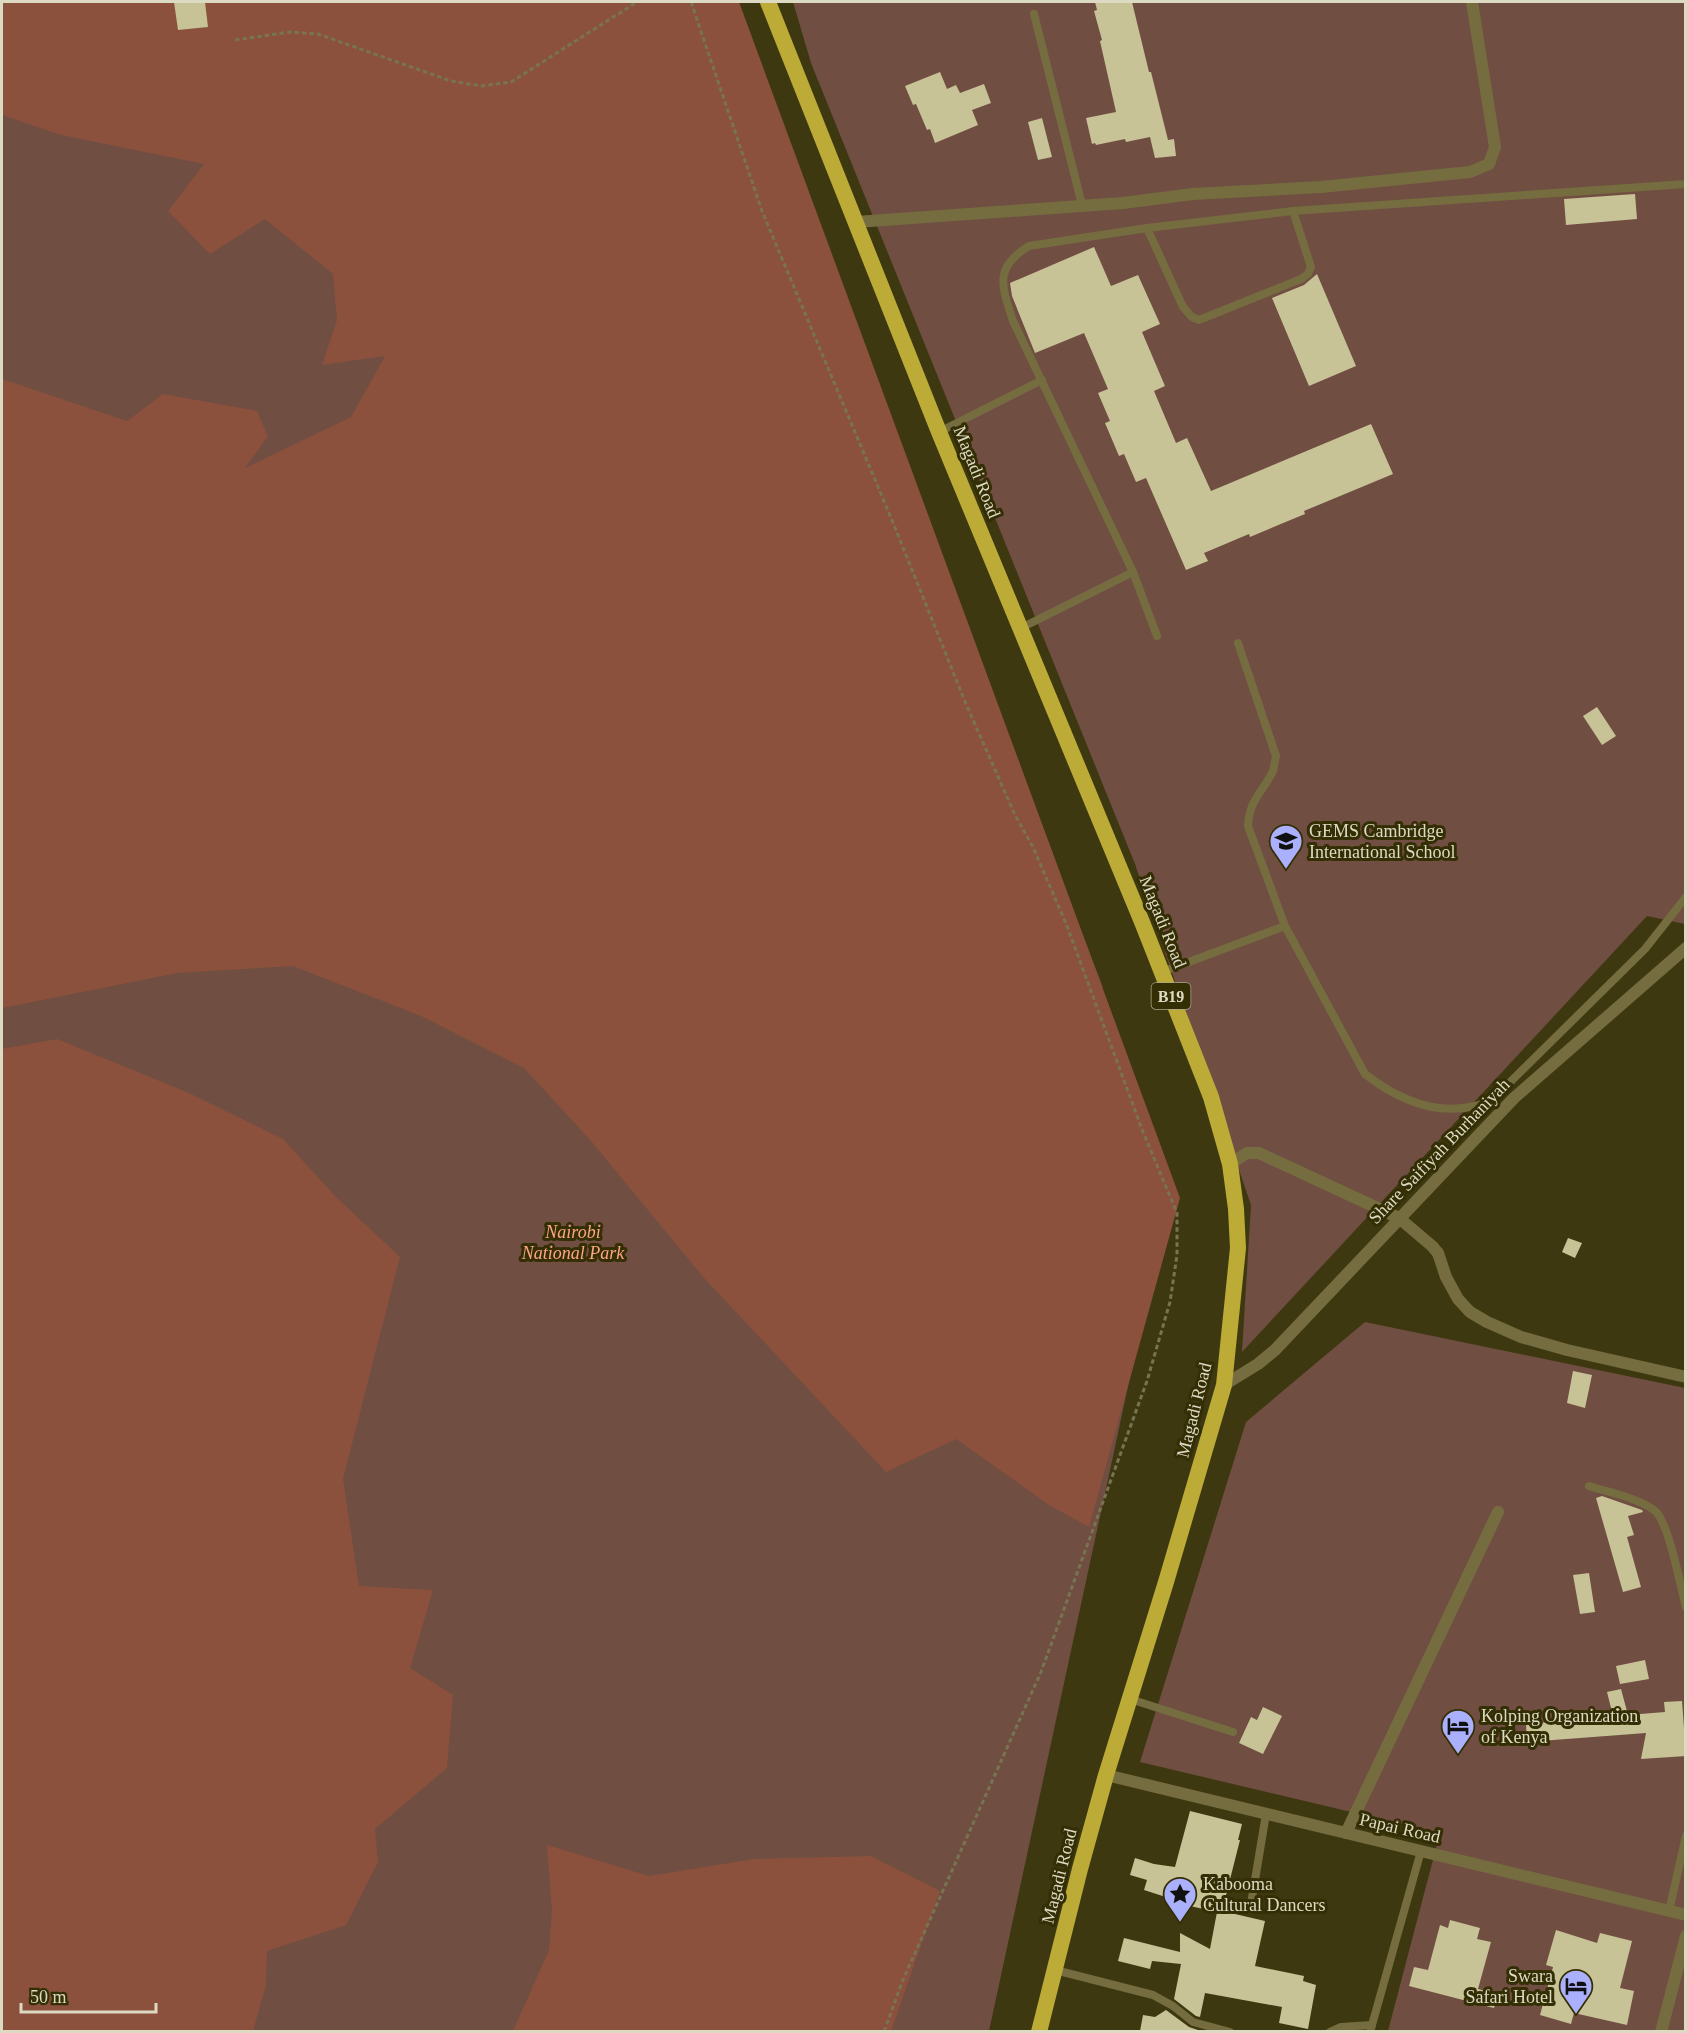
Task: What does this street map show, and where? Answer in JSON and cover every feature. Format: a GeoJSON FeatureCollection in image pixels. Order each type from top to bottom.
{"type":"FeatureCollection","features":[{"type":"Feature","properties":{"kind":"highway","name":"Magadi Road"},"geometry":{"type":"LineString","coordinates":[[768,2],[939,432],[1162,972],[1211,1097],[1230,1164],[1238,1248],[1224,1385],[1167,1582],[1106,1775],[1039,2031]]}},
{"type":"Feature","properties":{"kind":"street"},"geometry":{"type":"LineString","coordinates":[[856,222],[1123,203],[1193,194],[1322,187],[1480,170],[1489,164],[1495,147],[1472,2]]}},
{"type":"Feature","properties":{"kind":"street","name":"Share Saifiyah Burhaniyah"},"geometry":{"type":"LineString","coordinates":[[1224,1385],[1275,1350],[1514,1098],[1686,948]]}},
{"type":"Feature","properties":{"kind":"street"},"geometry":{"type":"LineString","coordinates":[[1230,1164],[1247,1153],[1259,1153],[1398,1218],[1438,1253],[1446,1277],[1458,1299],[1470,1312],[1487,1322],[1521,1337],[1567,1350],[1686,1377]]}},
{"type":"Feature","properties":{"kind":"street"},"geometry":{"type":"LineString","coordinates":[[1346,1833],[1498,1512]]}},
{"type":"Feature","properties":{"kind":"street","name":"Papai Road"},"geometry":{"type":"LineString","coordinates":[[1106,1775],[1686,1915]]}},
{"type":"Feature","properties":{"kind":"street"},"geometry":{"type":"LineString","coordinates":[[1661,2031],[1686,1936]]}},
{"type":"Feature","properties":{"kind":"lane"},"geometry":{"type":"LineString","coordinates":[[1034,14],[1082,206]]}},
{"type":"Feature","properties":{"kind":"lane"},"geometry":{"type":"LineString","coordinates":[[1158,636],[1133,572],[1012,321],[1003,290],[1004,273],[1009,261],[1029,246],[1147,228],[1293,211],[1686,184]]}},
{"type":"Feature","properties":{"kind":"lane"},"geometry":{"type":"LineString","coordinates":[[1147,228],[1183,307],[1192,317],[1199,320],[1301,279],[1308,274],[1311,267],[1293,211]]}},
{"type":"Feature","properties":{"kind":"lane"},"geometry":{"type":"LineString","coordinates":[[939,432],[1042,380]]}},
{"type":"Feature","properties":{"kind":"lane"},"geometry":{"type":"LineString","coordinates":[[1021,628],[1133,572]]}},
{"type":"Feature","properties":{"kind":"lane"},"geometry":{"type":"LineString","coordinates":[[1238,643],[1276,756],[1273,771],[1254,799],[1248,815],[1248,826],[1285,926],[1365,1074],[1383,1088],[1404,1099],[1434,1108],[1476,1106],[1496,1096],[1645,950],[1686,897]]}},
{"type":"Feature","properties":{"kind":"lane"},"geometry":{"type":"LineString","coordinates":[[1162,972],[1285,926]]}},
{"type":"Feature","properties":{"kind":"lane"},"geometry":{"type":"LineString","coordinates":[[1589,1486],[1642,1503],[1657,1512],[1665,1524],[1686,1607]]}},
{"type":"Feature","properties":{"kind":"lane"},"geometry":{"type":"LineString","coordinates":[[1130,1699],[1233,1732]]}},
{"type":"Feature","properties":{"kind":"lane"},"geometry":{"type":"LineString","coordinates":[[1250,1910],[1266,1814]]}},
{"type":"Feature","properties":{"kind":"lane"},"geometry":{"type":"LineString","coordinates":[[1669,1911],[1686,1836]]}},
{"type":"Feature","properties":{"kind":"lane"},"geometry":{"type":"LineString","coordinates":[[1330,2031],[1341,2027],[1371,2028],[1421,1851]]}},
{"type":"Feature","properties":{"kind":"lane"},"geometry":{"type":"LineString","coordinates":[[1055,1970],[1153,1995],[1173,2006],[1193,2022],[1230,2031]]}},
{"type":"Feature","properties":{"kind":"path"},"geometry":{"type":"LineString","coordinates":[[235,40],[290,32],[318,34],[451,81],[482,87],[511,82],[637,2]]}},
{"type":"Feature","properties":{"kind":"path"},"geometry":{"type":"LineString","coordinates":[[691,2],[762,211],[894,525],[966,704],[1067,926],[1143,1132],[1177,1213],[1177,1255],[1170,1302],[1147,1381],[1041,1672],[902,1982],[884,2031]]}},
{"type":"Feature","properties":{"kind":"green space","name":"Nairobi National Park"},"geometry":{"type":"Polygon","coordinates":[[[2,2],[721,2],[1102,985],[1153,1207],[1146,1303],[989,2031],[2,2031],[2,2]]]}},
{"type":"Feature","properties":{"kind":"green space"},"geometry":{"type":"Polygon","coordinates":[[[793,2],[1685,2],[1685,924],[1647,916],[1242,1352],[1251,1205],[1135,864],[811,63],[793,2]]]}},
{"type":"Feature","properties":{"kind":"green space"},"geometry":{"type":"Polygon","coordinates":[[[1365,1322],[1685,1388],[1685,2031],[1388,2031],[1440,1833],[1140,1762],[1246,1422],[1365,1322]]]}},
{"type":"Feature","properties":{"kind":"shaded area"},"geometry":{"type":"Polygon","coordinates":[[[2,2],[739,2],[1180,1198],[1089,1527],[1049,1505],[956,1439],[886,1472],[704,1278],[591,1141],[524,1068],[421,1016],[293,966],[177,973],[2,1008],[2,379],[127,421],[163,394],[257,411],[268,436],[245,468],[351,417],[385,356],[322,365],[337,320],[333,274],[265,219],[210,254],[168,211],[204,164],[61,135],[5,116],[2,113],[2,2]]]}},
{"type":"Feature","properties":{"kind":"shaded area"},"geometry":{"type":"Polygon","coordinates":[[[57,1039],[189,1093],[283,1139],[335,1196],[400,1257],[343,1479],[359,1586],[433,1590],[410,1668],[453,1695],[447,1768],[375,1829],[378,1862],[346,1925],[267,1951],[266,1985],[253,2031],[2,2031],[2,1049],[57,1039]]]}},
{"type":"Feature","properties":{"kind":"shaded area"},"geometry":{"type":"Polygon","coordinates":[[[547,1845],[649,1876],[754,1859],[871,1856],[940,1891],[891,2031],[513,2031],[549,1950],[552,1910],[547,1845]]]}},
{"type":"Feature","properties":{"kind":"building"},"geometry":{"type":"Polygon","coordinates":[[[174,2],[205,2],[208,27],[178,30],[174,2]]]}},
{"type":"Feature","properties":{"kind":"building"},"geometry":{"type":"Polygon","coordinates":[[[1095,2],[1132,2],[1168,140],[1174,139],[1176,156],[1155,158],[1150,137],[1126,142],[1125,139],[1092,144],[1086,118],[1116,112],[1094,11],[1097,10],[1095,2]]]}},
{"type":"Feature","properties":{"kind":"building"},"geometry":{"type":"Polygon","coordinates":[[[940,72],[947,89],[956,85],[960,93],[984,84],[991,103],[972,110],[978,125],[935,143],[930,129],[927,130],[905,86],[940,72]]]}},
{"type":"Feature","properties":{"kind":"building"},"geometry":{"type":"Polygon","coordinates":[[[1042,118],[1052,157],[1038,160],[1028,122],[1042,118]]]}},
{"type":"Feature","properties":{"kind":"building"},"geometry":{"type":"Polygon","coordinates":[[[1635,194],[1637,219],[1566,225],[1564,199],[1635,194]]]}},
{"type":"Feature","properties":{"kind":"building"},"geometry":{"type":"Polygon","coordinates":[[[1094,247],[1111,286],[1138,275],[1160,324],[1142,332],[1165,386],[1154,391],[1176,443],[1187,438],[1211,491],[1371,424],[1393,474],[1304,511],[1305,514],[1250,537],[1249,534],[1204,553],[1208,561],[1186,570],[1146,478],[1136,482],[1124,454],[1119,456],[1105,423],[1110,421],[1098,393],[1108,389],[1084,333],[1035,353],[1012,296],[1010,283],[1094,247]]]}},
{"type":"Feature","properties":{"kind":"building"},"geometry":{"type":"Polygon","coordinates":[[[1317,274],[1356,366],[1309,386],[1272,298],[1304,285],[1317,274]]]}},
{"type":"Feature","properties":{"kind":"building"},"geometry":{"type":"Polygon","coordinates":[[[1597,707],[1616,736],[1602,745],[1583,716],[1597,707]]]}},
{"type":"Feature","properties":{"kind":"building"},"geometry":{"type":"Polygon","coordinates":[[[1568,1238],[1582,1243],[1575,1258],[1562,1252],[1568,1238]]]}},
{"type":"Feature","properties":{"kind":"building"},"geometry":{"type":"Polygon","coordinates":[[[1573,1371],[1592,1375],[1585,1408],[1567,1403],[1573,1371]]]}},
{"type":"Feature","properties":{"kind":"building"},"geometry":{"type":"Polygon","coordinates":[[[1602,1496],[1643,1512],[1628,1516],[1634,1535],[1627,1537],[1641,1587],[1623,1592],[1596,1498],[1602,1496]]]}},
{"type":"Feature","properties":{"kind":"building"},"geometry":{"type":"Polygon","coordinates":[[[1589,1573],[1595,1612],[1580,1614],[1573,1575],[1589,1573]]]}},
{"type":"Feature","properties":{"kind":"building"},"geometry":{"type":"Polygon","coordinates":[[[1645,1660],[1649,1679],[1620,1684],[1616,1666],[1645,1660]]]}},
{"type":"Feature","properties":{"kind":"building"},"geometry":{"type":"Polygon","coordinates":[[[1621,1689],[1628,1715],[1665,1712],[1664,1702],[1682,1701],[1686,1756],[1641,1759],[1646,1733],[1527,1742],[1526,1723],[1566,1722],[1566,1719],[1613,1716],[1607,1692],[1621,1689]]]}},
{"type":"Feature","properties":{"kind":"building"},"geometry":{"type":"Polygon","coordinates":[[[1263,1707],[1282,1716],[1263,1754],[1239,1743],[1251,1717],[1257,1720],[1263,1707]]]}},
{"type":"Feature","properties":{"kind":"building"},"geometry":{"type":"Polygon","coordinates":[[[1190,1811],[1242,1824],[1222,1911],[1265,1921],[1255,1966],[1304,1976],[1303,1981],[1316,1985],[1308,2029],[1279,2023],[1282,2007],[1205,1993],[1200,2017],[1196,2016],[1174,1999],[1181,1964],[1152,1961],[1150,1969],[1118,1961],[1124,1938],[1180,1952],[1180,1933],[1210,1949],[1217,1912],[1172,1902],[1172,1899],[1144,1890],[1147,1880],[1130,1875],[1135,1858],[1175,1867],[1190,1811]]]}},
{"type":"Feature","properties":{"kind":"building"},"geometry":{"type":"Polygon","coordinates":[[[1450,1920],[1480,1928],[1477,1939],[1491,1942],[1478,1989],[1498,1994],[1494,2008],[1409,1986],[1414,1967],[1428,1970],[1440,1925],[1448,1928],[1450,1920]]]}},
{"type":"Feature","properties":{"kind":"building"},"geometry":{"type":"Polygon","coordinates":[[[1556,1930],[1597,1943],[1600,1933],[1632,1941],[1620,1988],[1634,1991],[1627,2025],[1574,2013],[1571,2024],[1540,2015],[1553,1967],[1546,1965],[1556,1930]]]}},
{"type":"Feature","properties":{"kind":"building"},"geometry":{"type":"Polygon","coordinates":[[[1166,2010],[1198,2031],[1140,2031],[1143,2015],[1155,2017],[1166,2010]]]}},
{"type":"Feature","properties":{"kind":"place","name":"GEMS Cambridge International School"},"geometry":{"type":"Point","coordinates":[1286,870]}},
{"type":"Feature","properties":{"kind":"place","name":"Kolping Organization of Kenya"},"geometry":{"type":"Point","coordinates":[1458,1755]}},
{"type":"Feature","properties":{"kind":"place","name":"Kabooma Cultural Dancers"},"geometry":{"type":"Point","coordinates":[1180,1923]}},
{"type":"Feature","properties":{"kind":"place","name":"Swara Safari Hotel"},"geometry":{"type":"Point","coordinates":[1576,2015]}}]}
